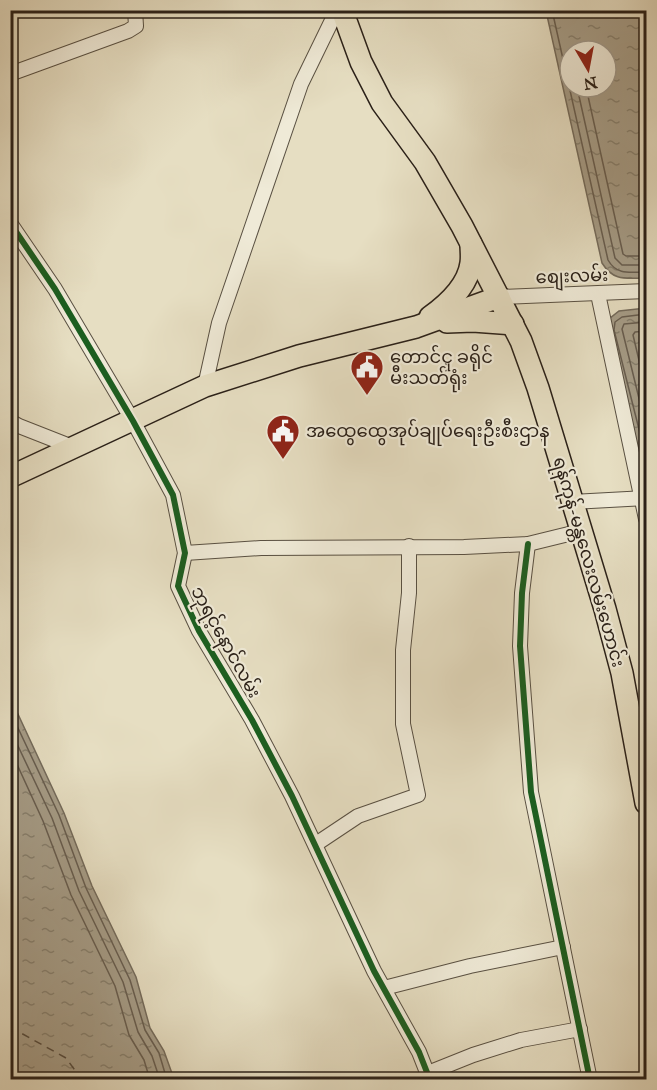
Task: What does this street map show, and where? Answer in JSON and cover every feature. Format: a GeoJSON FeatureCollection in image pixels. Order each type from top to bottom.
{"type":"FeatureCollection","features":[{"type":"Feature","properties":{"kind":"highway","name":"ရန်ကုန်-မန္တလေးလမ်းဟောင်း"},"geometry":{"type":"LineString","coordinates":[[342,10],[360,62],[382,103],[425,162],[471,243],[513,324],[538,388],[622,673],[646,803]]}},
{"type":"Feature","properties":{"kind":"highway"},"geometry":{"type":"LineString","coordinates":[[417,327],[453,297],[466,280],[471,263],[471,243]]}},
{"type":"Feature","properties":{"kind":"highway"},"geometry":{"type":"LineString","coordinates":[[417,327],[499,297]]}},
{"type":"Feature","properties":{"kind":"highway"},"geometry":{"type":"LineString","coordinates":[[10,477],[205,386],[299,356],[417,327],[452,321],[513,324]]}},
{"type":"Feature","properties":{"kind":"street"},"geometry":{"type":"LineString","coordinates":[[10,74],[128,32],[136,26],[135,10]]}},
{"type":"Feature","properties":{"kind":"street"},"geometry":{"type":"LineString","coordinates":[[205,386],[219,323],[301,84],[337,10]]}},
{"type":"Feature","properties":{"kind":"street","name":"ဘုရင့်နောင်လမ်း"},"geometry":{"type":"LineString","coordinates":[[10,223],[55,289],[133,421],[173,495],[185,553],[178,586],[199,631],[252,720],[316,844],[324,866],[429,1076]]}},
{"type":"Feature","properties":{"kind":"street","name":"စျေးလမ်း"},"geometry":{"type":"LineString","coordinates":[[499,297],[646,291]]}},
{"type":"Feature","properties":{"kind":"street"},"geometry":{"type":"LineString","coordinates":[[598,294],[644,497],[646,519]]}},
{"type":"Feature","properties":{"kind":"street"},"geometry":{"type":"LineString","coordinates":[[10,421],[75,448]]}},
{"type":"Feature","properties":{"kind":"street"},"geometry":{"type":"LineString","coordinates":[[572,502],[644,497]]}},
{"type":"Feature","properties":{"kind":"street"},"geometry":{"type":"LineString","coordinates":[[185,553],[261,548],[464,547],[528,544],[581,531]]}},
{"type":"Feature","properties":{"kind":"street"},"geometry":{"type":"LineString","coordinates":[[528,544],[522,593],[520,646],[530,771],[538,830],[590,1080]]}},
{"type":"Feature","properties":{"kind":"street"},"geometry":{"type":"LineString","coordinates":[[316,844],[358,816],[418,795],[403,724],[403,650],[410,593],[409,546]]}},
{"type":"Feature","properties":{"kind":"street"},"geometry":{"type":"LineString","coordinates":[[384,988],[470,966],[563,947]]}},
{"type":"Feature","properties":{"kind":"street"},"geometry":{"type":"LineString","coordinates":[[429,1076],[473,1055],[521,1040],[580,1029]]}},
{"type":"Feature","properties":{"kind":"water"},"geometry":{"type":"Polygon","coordinates":[[[546,11],[646,11],[646,278],[621,278],[602,263],[566,99],[618,99],[618,39],[558,39],[558,65],[546,11]]]}},
{"type":"Feature","properties":{"kind":"water"},"geometry":{"type":"Polygon","coordinates":[[[646,308],[646,477],[608,331],[609,319],[619,311],[646,308]]]}},
{"type":"Feature","properties":{"kind":"water"},"geometry":{"type":"Polygon","coordinates":[[[10,697],[64,813],[92,886],[136,977],[150,1028],[164,1051],[174,1079],[11,1079],[10,697]]]}},
{"type":"Feature","properties":{"kind":"ferry route"},"geometry":{"type":"LineString","coordinates":[[10,1027],[66,1058],[82,1080]]}},
{"type":"Feature","properties":{"kind":"cycle path"},"geometry":{"type":"LineString","coordinates":[[10,223],[55,289],[133,421],[173,495],[185,553],[178,586],[199,631],[252,720],[292,796],[374,971],[419,1052],[430,1080]]}},
{"type":"Feature","properties":{"kind":"cycle path"},"geometry":{"type":"LineString","coordinates":[[528,544],[522,593],[520,646],[531,792],[590,1080]]}},
{"type":"Feature","properties":{"kind":"place","name":"တောင်ငူ ခရိုင် မီးသတ်ရုံး"},"geometry":{"type":"Point","coordinates":[367,396]}},
{"type":"Feature","properties":{"kind":"place","name":"အထွေထွေအုပ်ချုပ်ရေးဦးစီးဌာန"},"geometry":{"type":"Point","coordinates":[283,460]}}]}
